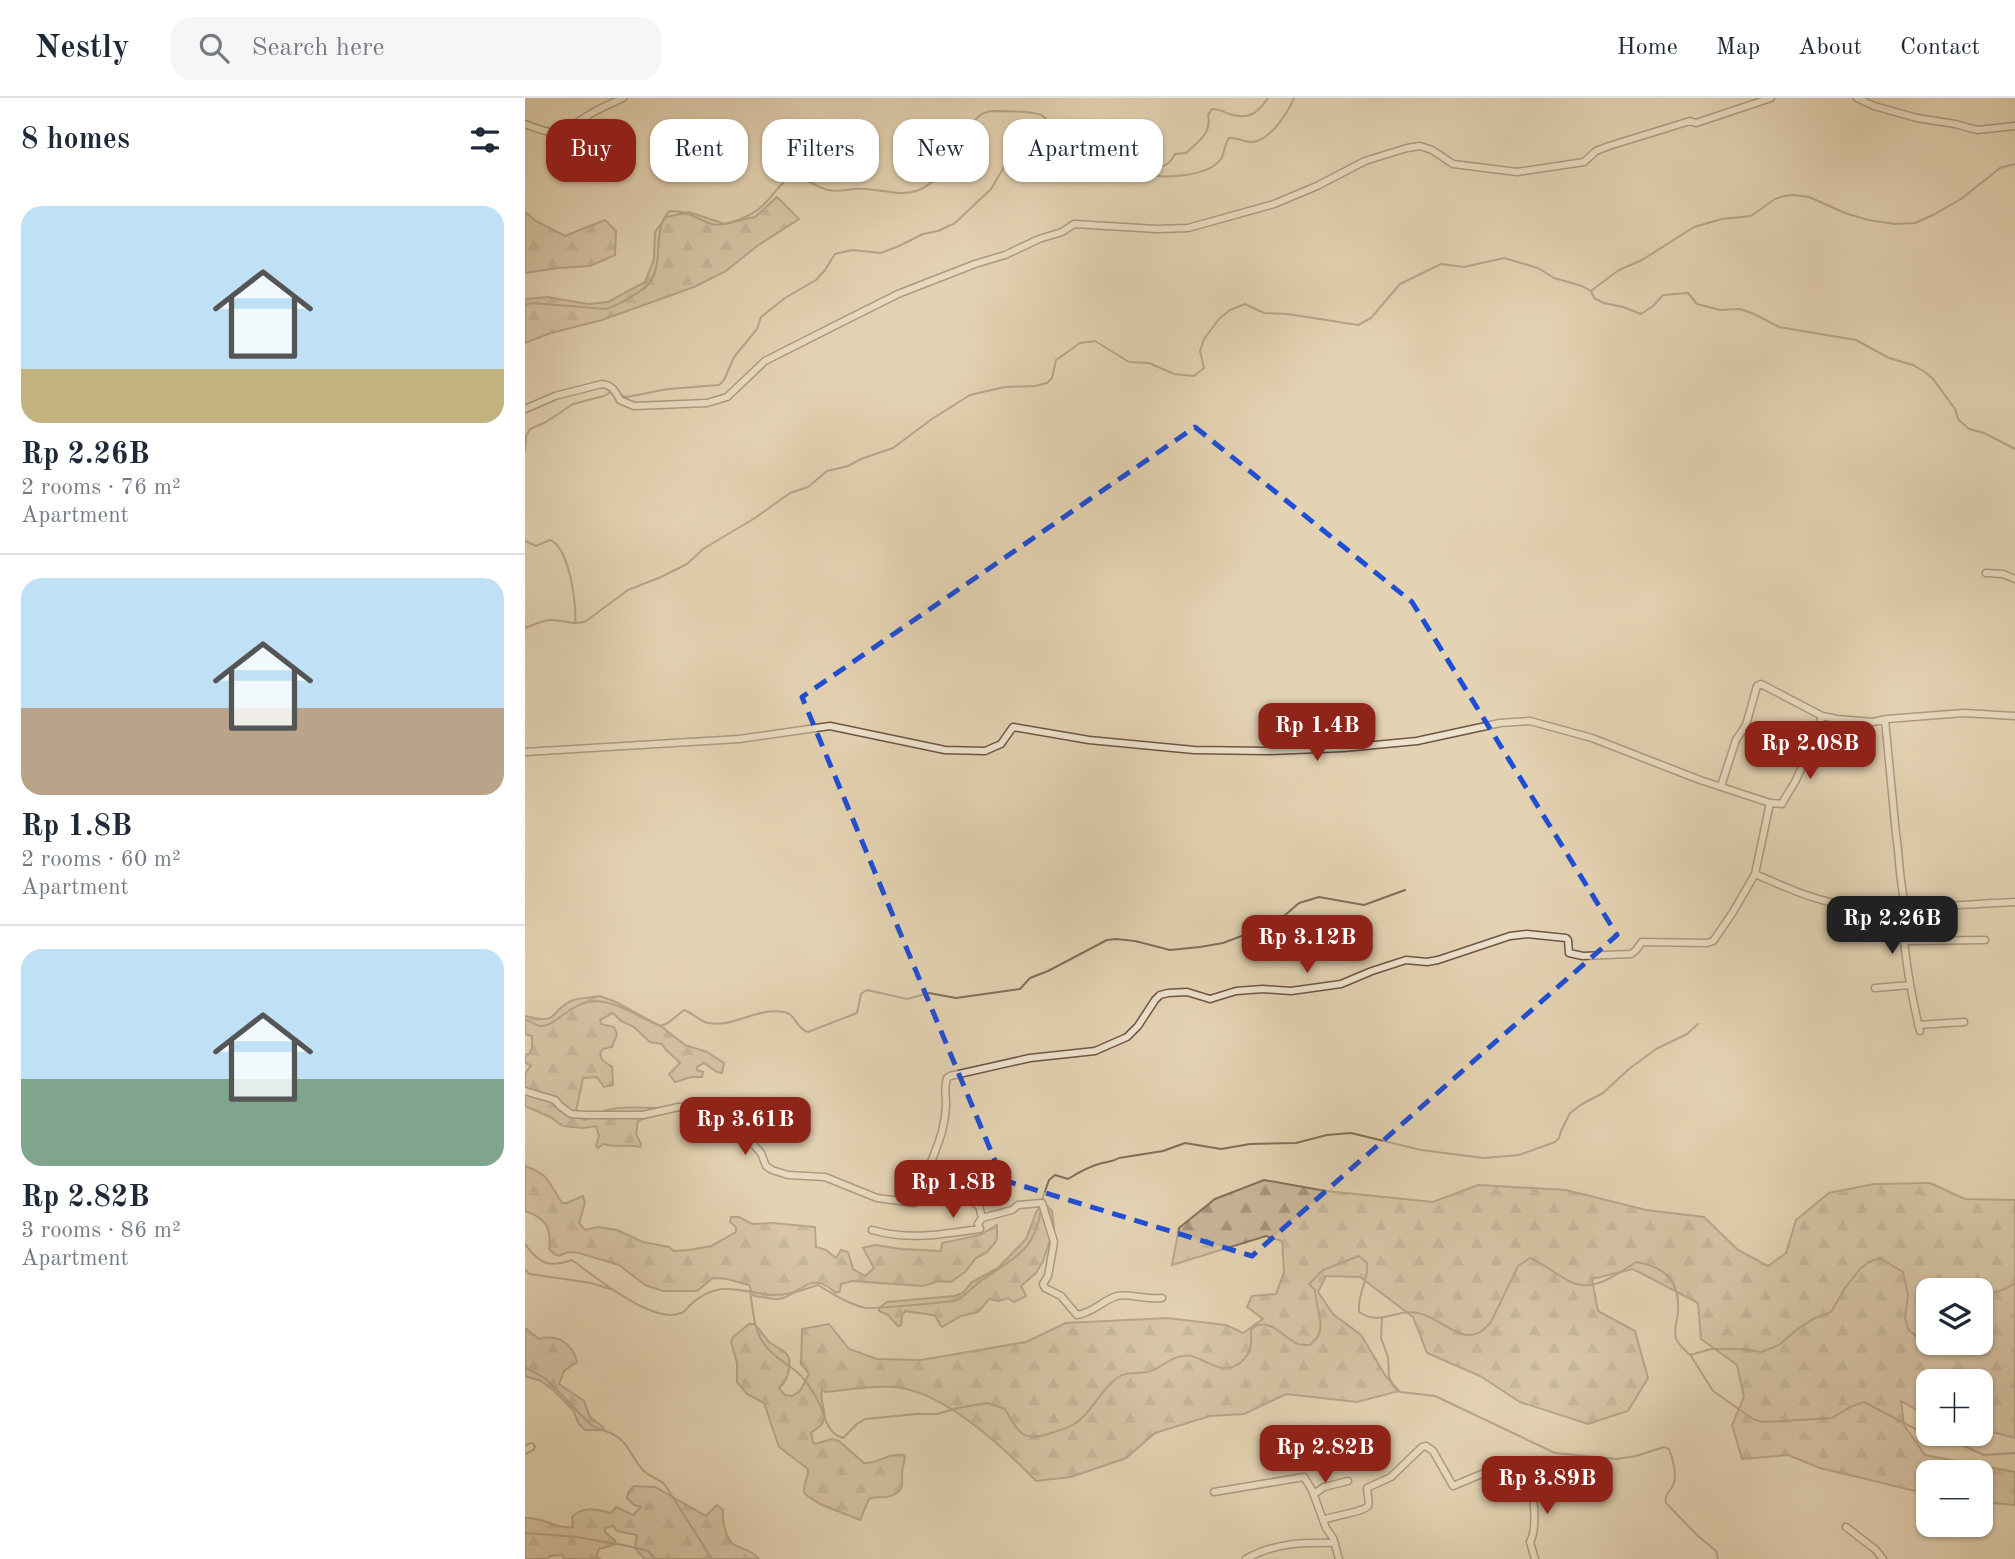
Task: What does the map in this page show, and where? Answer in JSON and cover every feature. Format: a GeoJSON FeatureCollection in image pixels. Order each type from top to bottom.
{"type":"FeatureCollection","features":[{"type":"Feature","properties":{"kind":"street"},"geometry":{"type":"LineString","coordinates":[[525,124],[555,134],[563,132],[593,112],[623,98]]}},
{"type":"Feature","properties":{"kind":"street"},"geometry":{"type":"LineString","coordinates":[[525,409],[555,396],[602,384],[609,385],[619,400],[634,406],[707,403],[727,397],[765,361],[842,322],[898,295],[1005,255],[1075,224],[1188,228],[1274,204],[1365,161],[1420,145],[1453,164],[1502,171],[1517,172],[1584,162],[1597,150],[1691,121],[1696,123],[1771,98]]}},
{"type":"Feature","properties":{"kind":"street"},"geometry":{"type":"LineString","coordinates":[[1857,98],[1874,106],[1917,118],[1977,130],[2015,126]]}},
{"type":"Feature","properties":{"kind":"street"},"geometry":{"type":"LineString","coordinates":[[1986,573],[2003,574],[2015,579]]}},
{"type":"Feature","properties":{"kind":"street"},"geometry":{"type":"LineString","coordinates":[[1721,786],[1736,740],[1746,725],[1759,684],[1766,685],[1822,716],[1866,722],[1954,713],[2015,716]]}},
{"type":"Feature","properties":{"kind":"street"},"geometry":{"type":"LineString","coordinates":[[525,752],[739,739],[829,726],[965,752],[985,751],[1001,744],[1013,727],[1102,742],[1194,750],[1267,751],[1417,741],[1500,723],[1529,721],[1592,738],[1700,780],[1770,803],[1783,804],[1796,780],[1822,716]]}},
{"type":"Feature","properties":{"kind":"street"},"geometry":{"type":"LineString","coordinates":[[1885,720],[1904,907],[1904,941],[1919,1028],[1964,1022]]}},
{"type":"Feature","properties":{"kind":"street"},"geometry":{"type":"LineString","coordinates":[[525,1091],[555,1100],[571,1114],[643,1115],[679,1107],[708,1110],[735,1124],[761,1153],[766,1166],[772,1170],[788,1175],[833,1179],[877,1198],[917,1202],[941,1141],[946,1105],[945,1084],[948,1077],[1030,1058],[1095,1051],[1127,1037],[1138,1026],[1155,1000],[1163,994],[1187,992],[1210,999],[1236,991],[1291,991],[1341,984],[1406,960],[1438,961],[1510,936],[1527,934],[1566,938],[1569,953],[1583,956],[1631,954],[1642,942],[1713,941],[1734,912],[1755,874],[1770,803]]}},
{"type":"Feature","properties":{"kind":"street"},"geometry":{"type":"LineString","coordinates":[[1755,874],[1826,901],[1851,906],[1904,907],[2015,902]]}},
{"type":"Feature","properties":{"kind":"street"},"geometry":{"type":"LineString","coordinates":[[1904,941],[1985,940]]}},
{"type":"Feature","properties":{"kind":"street"},"geometry":{"type":"LineString","coordinates":[[1875,988],[1910,985]]}},
{"type":"Feature","properties":{"kind":"street"},"geometry":{"type":"LineString","coordinates":[[929,1167],[958,1184],[965,1201],[970,1200],[978,1206],[982,1218]]}},
{"type":"Feature","properties":{"kind":"street"},"geometry":{"type":"LineString","coordinates":[[872,1230],[908,1237],[949,1235],[980,1229],[978,1224],[982,1218],[1012,1210],[1018,1205],[1042,1203],[1054,1241],[1048,1276],[1043,1286],[1061,1296],[1077,1315],[1098,1308],[1117,1296],[1162,1298]]}},
{"type":"Feature","properties":{"kind":"street"},"geometry":{"type":"LineString","coordinates":[[1323,1520],[1367,1507],[1367,1488],[1391,1477],[1426,1446],[1433,1451],[1453,1486],[1496,1471],[1503,1478],[1531,1480],[1534,1508],[1533,1537],[1530,1542],[1535,1559]]}},
{"type":"Feature","properties":{"kind":"street"},"geometry":{"type":"LineString","coordinates":[[1214,1492],[1302,1476],[1314,1494],[1323,1520],[1335,1542],[1339,1559]]}},
{"type":"Feature","properties":{"kind":"street"},"geometry":{"type":"LineString","coordinates":[[1314,1494],[1348,1481]]}},
{"type":"Feature","properties":{"kind":"street"},"geometry":{"type":"LineString","coordinates":[[1846,1527],[1884,1559]]}},
{"type":"Feature","properties":{"kind":"street"},"geometry":{"type":"LineString","coordinates":[[1246,1559],[1262,1551],[1289,1544],[1335,1542]]}},
{"type":"Feature","properties":{"kind":"highlighted area"},"geometry":{"type":"Polygon","coordinates":[[[1195,427],[1412,602],[1617,935],[1252,1256],[1003,1180],[802,697],[1195,427]]]}},
{"type":"Feature","properties":{"kind":"green space"},"geometry":{"type":"Polygon","coordinates":[[[777,197],[799,219],[757,246],[726,271],[694,287],[602,320],[551,333],[525,343],[525,299],[548,297],[588,304],[608,302],[645,282],[654,259],[655,232],[666,217],[689,212],[725,224],[755,217],[777,197]]]}},
{"type":"Feature","properties":{"kind":"green space"},"geometry":{"type":"Polygon","coordinates":[[[525,212],[565,236],[605,220],[616,231],[615,255],[590,266],[525,273],[525,212]]]}},
{"type":"Feature","properties":{"kind":"green space"},"geometry":{"type":"Polygon","coordinates":[[[600,996],[662,1027],[685,1045],[707,1052],[724,1063],[722,1073],[704,1063],[697,1067],[697,1070],[703,1072],[702,1077],[675,1082],[669,1074],[680,1063],[662,1044],[650,1042],[613,1013],[600,1020],[601,1024],[614,1027],[617,1034],[612,1047],[603,1049],[600,1053],[602,1060],[612,1067],[613,1085],[604,1087],[597,1077],[583,1078],[575,1116],[585,1120],[609,1109],[655,1108],[653,1115],[638,1121],[636,1134],[640,1147],[603,1144],[598,1148],[596,1126],[563,1126],[525,1106],[525,1074],[531,1065],[525,1063],[525,1055],[529,1054],[532,1048],[532,1036],[525,1034],[525,1016],[549,1018],[571,1001],[600,996]]]}},
{"type":"Feature","properties":{"kind":"green space"},"geometry":{"type":"Polygon","coordinates":[[[525,1166],[544,1176],[562,1203],[583,1196],[585,1203],[579,1223],[585,1230],[598,1227],[617,1230],[643,1242],[669,1247],[674,1251],[711,1246],[736,1232],[736,1227],[730,1222],[731,1217],[739,1217],[752,1224],[815,1227],[816,1247],[826,1250],[836,1258],[841,1250],[848,1252],[853,1269],[865,1276],[874,1268],[863,1248],[875,1245],[941,1251],[942,1243],[980,1235],[997,1225],[997,1238],[987,1252],[976,1258],[965,1272],[951,1282],[939,1281],[923,1286],[852,1281],[841,1284],[840,1291],[836,1293],[827,1286],[814,1283],[784,1298],[775,1299],[753,1295],[749,1285],[713,1278],[697,1291],[663,1291],[645,1285],[619,1265],[579,1253],[568,1252],[559,1256],[554,1254],[549,1249],[546,1224],[525,1211],[525,1166]]]}},
{"type":"Feature","properties":{"kind":"green space"},"geometry":{"type":"Polygon","coordinates":[[[1264,1180],[1326,1191],[1433,1202],[1478,1185],[1566,1190],[1646,1210],[1704,1217],[1738,1250],[1768,1266],[1786,1253],[1796,1220],[1829,1193],[1874,1184],[1930,1183],[1965,1199],[2015,1200],[2015,1438],[1993,1432],[1993,1369],[1916,1369],[1916,1409],[1901,1401],[1904,1425],[1916,1446],[1925,1455],[1951,1460],[1916,1460],[1916,1491],[1820,1468],[1788,1455],[1742,1459],[1732,1425],[1744,1397],[1737,1365],[1701,1339],[1698,1303],[1633,1269],[1592,1279],[1598,1311],[1635,1331],[1648,1378],[1628,1411],[1588,1424],[1520,1402],[1480,1376],[1427,1353],[1413,1317],[1360,1277],[1326,1276],[1318,1292],[1333,1314],[1361,1335],[1385,1375],[1399,1391],[1357,1402],[1286,1394],[1244,1414],[1210,1416],[1155,1433],[1126,1458],[1071,1477],[1036,1481],[990,1437],[953,1410],[914,1391],[895,1387],[825,1392],[822,1389],[824,1417],[821,1425],[811,1433],[815,1444],[832,1439],[839,1441],[864,1463],[894,1455],[905,1456],[899,1492],[892,1496],[869,1499],[860,1520],[820,1504],[805,1494],[808,1469],[779,1447],[764,1403],[747,1394],[737,1382],[737,1363],[731,1342],[733,1337],[749,1324],[754,1324],[769,1342],[788,1356],[788,1373],[779,1388],[785,1395],[792,1396],[800,1391],[809,1374],[801,1364],[802,1329],[829,1324],[849,1349],[877,1359],[921,1360],[1026,1342],[1066,1323],[1167,1318],[1226,1325],[1243,1333],[1263,1319],[1247,1307],[1252,1296],[1276,1294],[1284,1272],[1282,1241],[1266,1236],[1172,1265],[1179,1228],[1215,1199],[1264,1180]]]}},
{"type":"Feature","properties":{"kind":"green space"},"geometry":{"type":"Polygon","coordinates":[[[1047,1206],[1052,1211],[1054,1228],[1043,1261],[1036,1273],[1021,1286],[1026,1296],[1014,1302],[1008,1298],[999,1301],[989,1299],[978,1312],[961,1316],[942,1327],[933,1315],[906,1311],[902,1315],[901,1325],[898,1326],[888,1315],[879,1311],[887,1302],[963,1293],[972,1282],[998,1268],[1026,1239],[1037,1210],[1047,1206]]]}},
{"type":"Feature","properties":{"kind":"green space"},"geometry":{"type":"Polygon","coordinates":[[[525,1328],[539,1339],[558,1339],[572,1350],[577,1362],[564,1371],[559,1384],[584,1401],[590,1417],[604,1428],[603,1430],[585,1430],[573,1410],[553,1390],[541,1381],[525,1376],[525,1328]]]}},
{"type":"Feature","properties":{"kind":"green space"},"geometry":{"type":"Polygon","coordinates":[[[1993,1468],[2015,1472],[2015,1505],[1993,1503],[1993,1468]]]}},
{"type":"Feature","properties":{"kind":"green space"},"geometry":{"type":"Polygon","coordinates":[[[634,1486],[655,1487],[706,1516],[717,1505],[723,1510],[730,1541],[759,1559],[645,1559],[636,1548],[637,1535],[617,1531],[613,1526],[605,1528],[605,1532],[616,1544],[599,1549],[596,1556],[600,1559],[564,1559],[562,1555],[550,1556],[548,1559],[525,1559],[525,1518],[573,1527],[572,1517],[586,1510],[611,1513],[616,1507],[633,1515],[641,1507],[634,1505],[627,1498],[634,1486]]]}},
{"type":"Feature","properties":{"kind":"waterway"},"geometry":{"type":"LineString","coordinates":[[525,305],[532,303],[606,309],[640,291],[650,282],[655,271],[662,224],[670,211],[687,214],[711,224],[728,223],[755,212],[787,179],[804,180],[832,191],[863,189],[903,193],[919,190],[934,181],[953,163],[973,123],[985,113],[1010,111],[1041,115],[1069,146],[1079,151],[1087,151],[1114,133],[1126,131],[1139,151],[1157,167],[1168,164],[1175,154],[1186,153],[1199,141],[1206,132],[1208,115],[1212,109],[1236,116],[1247,116],[1256,112],[1268,98]]}},
{"type":"Feature","properties":{"kind":"waterway"},"geometry":{"type":"LineString","coordinates":[[616,390],[627,397],[668,389],[719,385],[734,357],[757,329],[761,317],[785,298],[816,280],[835,254],[852,250],[881,253],[955,223],[991,189],[1011,155],[1022,148],[1060,154],[1088,163],[1120,153],[1142,172],[1164,176],[1197,173],[1215,165],[1221,159],[1229,138],[1251,142],[1258,141],[1271,132],[1283,119],[1294,98]]}},
{"type":"Feature","properties":{"kind":"waterway"},"geometry":{"type":"LineString","coordinates":[[1592,290],[1619,270],[1642,260],[1694,227],[1722,219],[1751,216],[1784,196],[1809,197],[1868,220],[1895,224],[1915,223],[1961,199],[2000,168],[2015,164]]}},
{"type":"Feature","properties":{"kind":"waterway"},"geometry":{"type":"LineString","coordinates":[[525,628],[549,620],[573,623],[586,621],[628,590],[687,564],[703,549],[790,493],[808,487],[827,471],[848,466],[893,448],[970,395],[1005,387],[1047,383],[1052,378],[1056,360],[1080,343],[1095,341],[1129,362],[1149,363],[1174,374],[1194,376],[1204,368],[1200,351],[1204,339],[1219,319],[1230,310],[1245,304],[1264,313],[1358,325],[1371,318],[1400,284],[1441,264],[1464,267],[1504,258],[1582,286],[1591,291],[1594,298],[1604,303],[1641,314],[1663,295],[1688,293],[1697,304],[1720,310],[1740,309],[1779,327],[1856,340],[1889,358],[1913,365],[1925,372],[1955,409],[1958,419],[1969,429],[1984,433],[2015,449]]}},
{"type":"Feature","properties":{"kind":"waterway"},"geometry":{"type":"LineString","coordinates":[[525,451],[526,436],[530,429],[573,404],[611,392]]}},
{"type":"Feature","properties":{"kind":"waterway"},"geometry":{"type":"LineString","coordinates":[[525,541],[536,546],[550,540],[562,553],[573,590],[575,623]]}},
{"type":"Feature","properties":{"kind":"waterway"},"geometry":{"type":"LineString","coordinates":[[525,1020],[546,1026],[585,1002],[594,1001],[620,1007],[661,1026],[684,1010],[705,1022],[718,1024],[764,1012],[784,1012],[808,1032],[857,1013],[861,994],[867,990],[907,999],[929,993],[956,998],[1020,989],[1030,978],[1107,940],[1135,941],[1170,950],[1200,947],[1223,943],[1276,923],[1299,903],[1319,897],[1364,905],[1405,890]]}},
{"type":"Feature","properties":{"kind":"waterway"},"geometry":{"type":"LineString","coordinates":[[1042,1200],[1049,1180],[1055,1175],[1068,1179],[1098,1164],[1163,1151],[1185,1143],[1221,1149],[1250,1144],[1296,1143],[1327,1135],[1351,1133],[1421,1150],[1484,1158],[1519,1155],[1555,1142],[1570,1113],[1603,1093],[1656,1049],[1687,1034],[1698,1024]]}},
{"type":"Feature","properties":{"kind":"waterway"},"geometry":{"type":"LineString","coordinates":[[525,1244],[545,1263],[557,1264],[572,1260],[624,1297],[640,1306],[669,1315],[682,1313],[700,1297],[717,1290],[734,1289],[776,1295],[818,1285],[859,1306],[882,1307],[961,1298],[1028,1245],[1034,1235],[1041,1209]]}},
{"type":"Feature","properties":{"kind":"waterway"},"geometry":{"type":"LineString","coordinates":[[750,1291],[760,1338],[775,1356],[803,1377],[817,1399],[829,1427],[843,1438],[865,1419],[937,1414],[987,1403],[1005,1409],[1021,1433],[1026,1436],[1039,1436],[1064,1429],[1080,1420],[1111,1383],[1124,1374],[1148,1372],[1182,1356],[1197,1358],[1218,1367],[1233,1367],[1248,1355],[1251,1329],[1258,1325],[1270,1326],[1298,1344],[1310,1345],[1318,1336],[1320,1320],[1315,1290],[1309,1284],[1323,1270],[1359,1256],[1367,1263],[1359,1312],[1374,1318],[1418,1313],[1468,1335],[1478,1333],[1491,1322],[1518,1266],[1530,1258],[1569,1281],[1587,1285],[1613,1277],[1636,1262],[1646,1264],[1662,1271],[1673,1283],[1678,1300],[1676,1338],[1690,1355],[1711,1349],[1761,1352],[1779,1345],[1813,1319],[1831,1312],[1861,1268],[1880,1258],[1903,1272],[1908,1295],[1905,1318],[1908,1329],[1916,1336]]}},
{"type":"Feature","properties":{"kind":"waterway"},"geometry":{"type":"LineString","coordinates":[[525,1270],[530,1274],[591,1283],[610,1289]]}},
{"type":"Feature","properties":{"kind":"waterway"},"geometry":{"type":"LineString","coordinates":[[1993,1292],[2015,1283]]}},
{"type":"Feature","properties":{"kind":"waterway"},"geometry":{"type":"LineString","coordinates":[[1382,1318],[1381,1338],[1388,1357],[1389,1377],[1400,1392],[1435,1396],[1555,1453],[1616,1459],[1664,1447],[1669,1449],[1675,1479],[1666,1497],[1666,1503],[1716,1551],[1718,1559]]}},
{"type":"Feature","properties":{"kind":"waterway"},"geometry":{"type":"LineString","coordinates":[[1691,1356],[1713,1391],[1753,1419],[1763,1422],[1832,1418],[1864,1402],[1923,1433],[1948,1439],[1984,1455],[2015,1453]]}},
{"type":"Feature","properties":{"kind":"waterway"},"geometry":{"type":"LineString","coordinates":[[525,1367],[546,1379],[591,1425],[613,1434],[623,1442],[643,1470],[665,1485],[712,1559]]}},
{"type":"Feature","properties":{"kind":"waterway"},"geometry":{"type":"LineString","coordinates":[[525,1533],[577,1537],[628,1546],[648,1551],[655,1559]]}}]}
